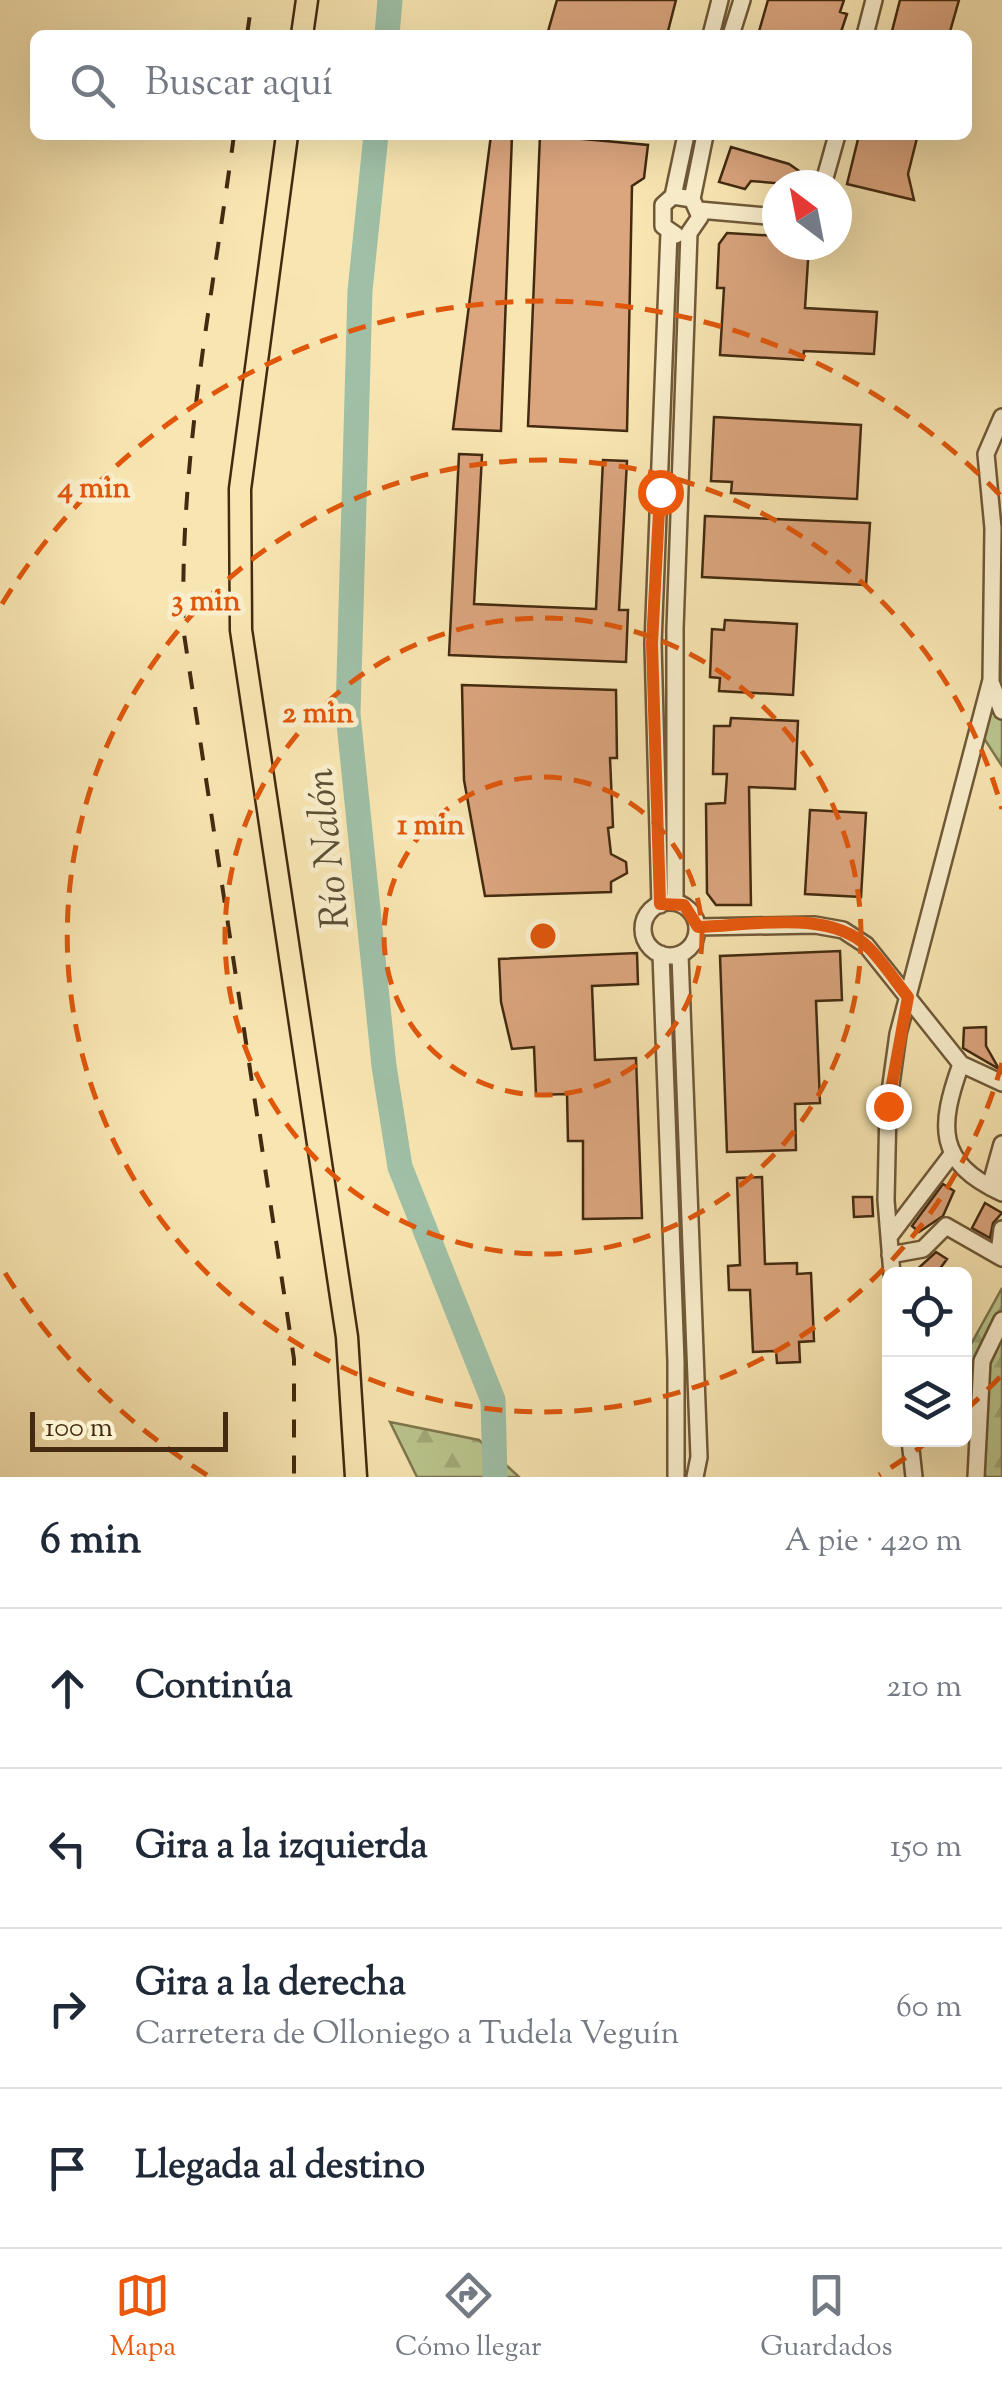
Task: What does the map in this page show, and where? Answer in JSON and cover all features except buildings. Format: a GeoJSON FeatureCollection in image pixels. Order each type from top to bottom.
{"type":"FeatureCollection","features":[{"type":"Feature","properties":{"kind":"main road"},"geometry":{"type":"LineString","coordinates":[[303,30],[308,0]]}},
{"type":"Feature","properties":{"kind":"main road"},"geometry":{"type":"LineString","coordinates":[[287,140],[240,490],[241,630],[351,1372],[356,1477]]}},
{"type":"Feature","properties":{"kind":"main road"},"geometry":{"type":"LineString","coordinates":[[351,1372],[364,1411],[367,1477]]}},
{"type":"Feature","properties":{"kind":"street"},"geometry":{"type":"LineString","coordinates":[[712,30],[720,0]]}},
{"type":"Feature","properties":{"kind":"street"},"geometry":{"type":"LineString","coordinates":[[733,30],[742,0]]}},
{"type":"Feature","properties":{"kind":"street"},"geometry":{"type":"LineString","coordinates":[[866,30],[874,0]]}},
{"type":"Feature","properties":{"kind":"street"},"geometry":{"type":"LineString","coordinates":[[668,903],[652,644],[669,232],[660,212],[673,196],[685,140]]}},
{"type":"Feature","properties":{"kind":"street"},"geometry":{"type":"LineString","coordinates":[[668,903],[689,234],[698,224],[695,205],[703,140]]}},
{"type":"Feature","properties":{"kind":"street"},"geometry":{"type":"LineString","coordinates":[[828,170],[836,140]]}},
{"type":"Feature","properties":{"kind":"street"},"geometry":{"type":"LineString","coordinates":[[673,196],[695,205],[762,215]]}},
{"type":"Feature","properties":{"kind":"street"},"geometry":{"type":"LineString","coordinates":[[669,232],[689,234]]}},
{"type":"Feature","properties":{"kind":"street"},"geometry":{"type":"LineString","coordinates":[[891,1267],[888,1106],[908,997],[990,680],[994,528],[986,454],[1002,417]]}},
{"type":"Feature","properties":{"kind":"street"},"geometry":{"type":"LineString","coordinates":[[990,680],[1002,712]]}},
{"type":"Feature","properties":{"kind":"street"},"geometry":{"type":"LineString","coordinates":[[668,903],[692,912],[698,927],[692,945],[680,954],[660,954],[649,947],[643,933],[650,911],[668,903]]}},
{"type":"Feature","properties":{"kind":"street"},"geometry":{"type":"LineString","coordinates":[[698,927],[815,924],[843,930],[866,945],[961,1064],[1002,1083]]}},
{"type":"Feature","properties":{"kind":"street"},"geometry":{"type":"LineString","coordinates":[[660,954],[676,1362],[676,1477]]}},
{"type":"Feature","properties":{"kind":"street"},"geometry":{"type":"LineString","coordinates":[[680,954],[698,1437],[695,1477]]}},
{"type":"Feature","properties":{"kind":"street"},"geometry":{"type":"LineString","coordinates":[[961,1064],[944,1112],[953,1153],[975,1180],[1002,1187]]}},
{"type":"Feature","properties":{"kind":"street"},"geometry":{"type":"LineString","coordinates":[[1002,1144],[993,1176],[1002,1187]]}},
{"type":"Feature","properties":{"kind":"street"},"geometry":{"type":"LineString","coordinates":[[889,1237],[953,1153]]}},
{"type":"Feature","properties":{"kind":"street"},"geometry":{"type":"LineString","coordinates":[[890,1255],[923,1249],[946,1226],[1000,1255],[1002,1229]]}},
{"type":"Feature","properties":{"kind":"street"},"geometry":{"type":"LineString","coordinates":[[976,1477],[982,1361],[1002,1320]]}},
{"type":"Feature","properties":{"kind":"street"},"geometry":{"type":"LineString","coordinates":[[911,1447],[914,1477]]}},
{"type":"Feature","properties":{"kind":"green space"},"geometry":{"type":"Polygon","coordinates":[[[1002,604],[1002,766],[974,723],[995,612],[1002,604]]]}},
{"type":"Feature","properties":{"kind":"green space"},"geometry":{"type":"Polygon","coordinates":[[[1002,1288],[1002,1477],[986,1477],[972,1437],[972,1342],[1002,1288]]]}},
{"type":"Feature","properties":{"kind":"green space"},"geometry":{"type":"Polygon","coordinates":[[[390,1422],[479,1440],[519,1477],[417,1477],[390,1422]]]}},
{"type":"Feature","properties":{"kind":"waterway","name":"Río Nalón"},"geometry":{"type":"LineString","coordinates":[[387,30],[390,0]]}},
{"type":"Feature","properties":{"kind":"waterway","name":"Río Nalón"},"geometry":{"type":"LineString","coordinates":[[375,140],[360,291],[348,714],[384,1066],[400,1167],[493,1400],[495,1477]]}},
{"type":"Feature","properties":{"kind":"railway"},"geometry":{"type":"LineString","coordinates":[[248,30],[252,0]]}},
{"type":"Feature","properties":{"kind":"railway"},"geometry":{"type":"LineString","coordinates":[[233,140],[191,446],[184,634],[294,1359],[294,1477]]}},
{"type":"Feature","properties":{"kind":"route"},"geometry":{"type":"LineString","coordinates":[[660,492],[652,644],[660,904],[684,905],[698,927],[815,924],[843,930],[866,945],[908,997],[898,1034],[888,1106]]}}]}
